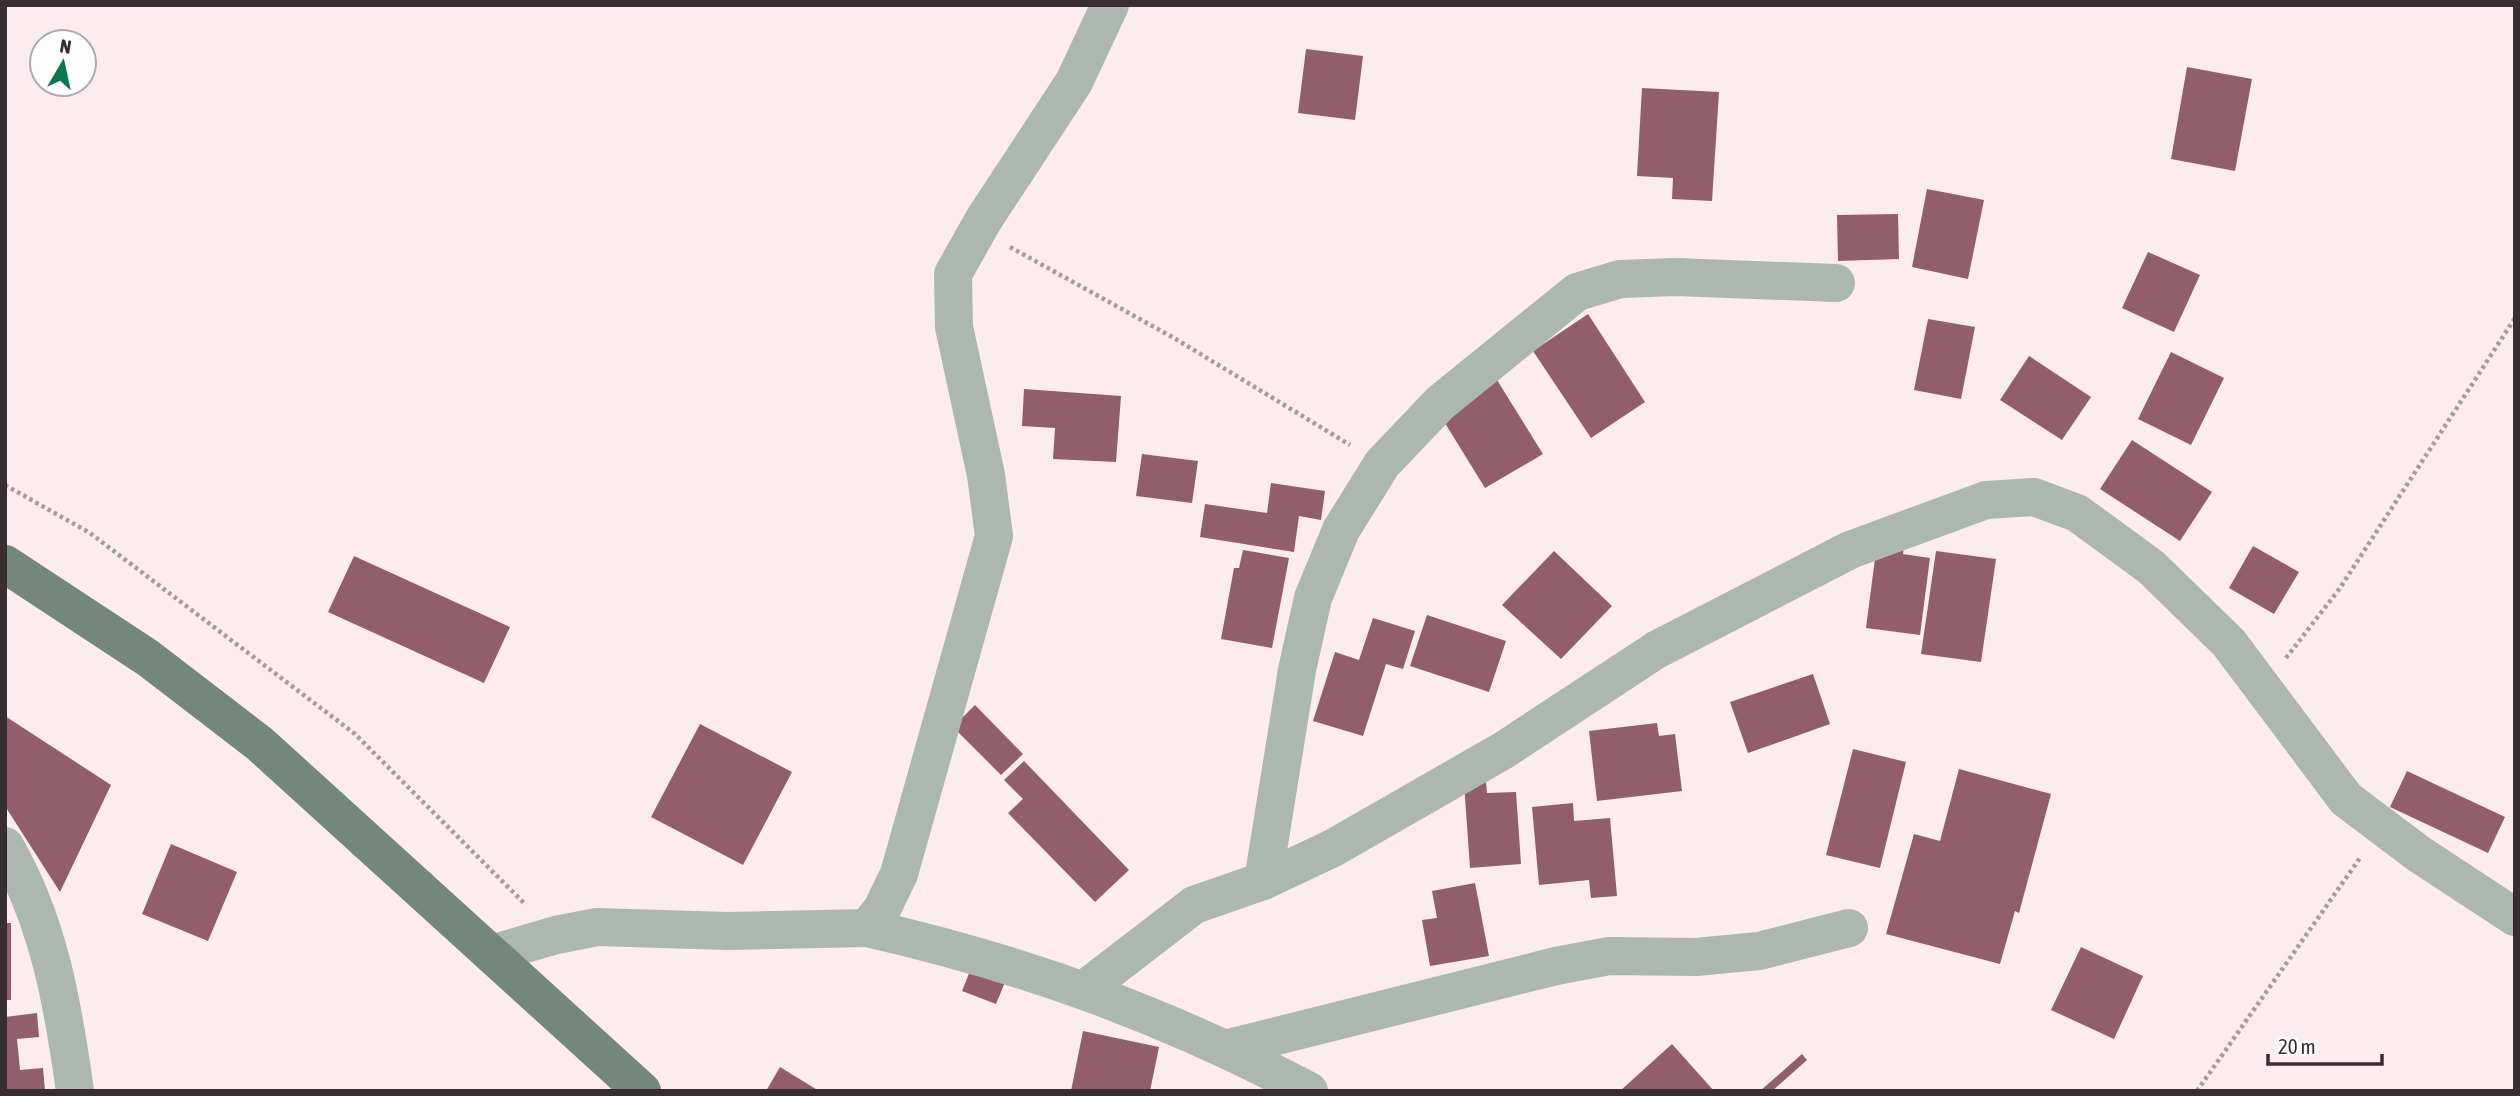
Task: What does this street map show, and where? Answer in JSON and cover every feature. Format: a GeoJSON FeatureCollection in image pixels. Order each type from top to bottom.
{"type":"FeatureCollection","features":[{"type":"Feature","properties":{"kind":"main road"},"geometry":{"type":"LineString","coordinates":[[5,564],[148,658],[260,744],[642,1091]]}},
{"type":"Feature","properties":{"kind":"street"},"geometry":{"type":"LineString","coordinates":[[867,928],[882,909],[899,874],[994,536],[986,475],[954,327],[951,291],[953,274],[1074,82],[1110,5]]}},
{"type":"Feature","properties":{"kind":"street"},"geometry":{"type":"LineString","coordinates":[[1263,881],[1297,670],[1313,598],[1341,530],[1382,464],[1440,403],[1577,292],[1620,279],[1634,278],[1836,283]]}},
{"type":"Feature","properties":{"kind":"street"},"geometry":{"type":"LineString","coordinates":[[1085,989],[1194,905],[1263,881],[1333,848],[1504,750],[1656,650],[1850,550],[1986,500],[2034,497],[2077,513],[2151,567],[2229,643],[2346,799],[2515,917]]}},
{"type":"Feature","properties":{"kind":"street"},"geometry":{"type":"LineString","coordinates":[[5,846],[41,921],[54,965],[75,1091]]}},
{"type":"Feature","properties":{"kind":"street"},"geometry":{"type":"LineString","coordinates":[[491,954],[556,935],[597,927],[728,931],[867,928],[941,945],[1085,989],[1229,1048],[1309,1091]]}},
{"type":"Feature","properties":{"kind":"street"},"geometry":{"type":"LineString","coordinates":[[1229,1048],[1430,996],[1609,956],[1696,957],[1759,951],[1849,928]]}},
{"type":"Feature","properties":{"kind":"path"},"geometry":{"type":"LineString","coordinates":[[979,229],[1174,338],[1382,464]]}},
{"type":"Feature","properties":{"kind":"path"},"geometry":{"type":"LineString","coordinates":[[2263,685],[2340,588],[2515,318]]}},
{"type":"Feature","properties":{"kind":"path"},"geometry":{"type":"LineString","coordinates":[[5,485],[90,533],[355,734],[556,935]]}},
{"type":"Feature","properties":{"kind":"path"},"geometry":{"type":"LineString","coordinates":[[2197,1091],[2382,826]]}},
{"type":"Feature","properties":{"kind":"building"},"geometry":{"type":"Polygon","coordinates":[[[1306,49],[1363,56],[1355,120],[1298,113],[1306,49]]]}},
{"type":"Feature","properties":{"kind":"building"},"geometry":{"type":"Polygon","coordinates":[[[2187,67],[2252,79],[2235,171],[2171,159],[2187,67]]]}},
{"type":"Feature","properties":{"kind":"building"},"geometry":{"type":"Polygon","coordinates":[[[1642,88],[1719,92],[1712,201],[1672,199],[1673,178],[1637,176],[1642,88]]]}},
{"type":"Feature","properties":{"kind":"building"},"geometry":{"type":"Polygon","coordinates":[[[1927,189],[1984,200],[1968,279],[1912,267],[1927,189]]]}},
{"type":"Feature","properties":{"kind":"building"},"geometry":{"type":"Polygon","coordinates":[[[1898,214],[1899,259],[1838,261],[1837,215],[1898,214]]]}},
{"type":"Feature","properties":{"kind":"building"},"geometry":{"type":"Polygon","coordinates":[[[2148,252],[2200,275],[2174,332],[2122,308],[2148,252]]]}},
{"type":"Feature","properties":{"kind":"building"},"geometry":{"type":"Polygon","coordinates":[[[1588,314],[1645,402],[1591,438],[1533,351],[1588,314]]]}},
{"type":"Feature","properties":{"kind":"building"},"geometry":{"type":"Polygon","coordinates":[[[1928,319],[1975,327],[1961,399],[1914,390],[1928,319]]]}},
{"type":"Feature","properties":{"kind":"building"},"geometry":{"type":"Polygon","coordinates":[[[2171,352],[2224,378],[2191,445],[2138,419],[2171,352]]]}},
{"type":"Feature","properties":{"kind":"building"},"geometry":{"type":"Polygon","coordinates":[[[2029,356],[2091,397],[2062,440],[2000,400],[2029,356]]]}},
{"type":"Feature","properties":{"kind":"building"},"geometry":{"type":"Polygon","coordinates":[[[1497,380],[1543,454],[1485,488],[1440,415],[1497,380]]]}},
{"type":"Feature","properties":{"kind":"building"},"geometry":{"type":"Polygon","coordinates":[[[1024,389],[1121,396],[1116,462],[1053,459],[1055,428],[1022,426],[1024,389]]]}},
{"type":"Feature","properties":{"kind":"building"},"geometry":{"type":"Polygon","coordinates":[[[2132,440],[2212,492],[2180,541],[2100,489],[2132,440]]]}},
{"type":"Feature","properties":{"kind":"building"},"geometry":{"type":"Polygon","coordinates":[[[1142,454],[1198,461],[1192,503],[1136,496],[1142,454]]]}},
{"type":"Feature","properties":{"kind":"building"},"geometry":{"type":"Polygon","coordinates":[[[1271,483],[1325,491],[1321,520],[1299,516],[1294,552],[1200,537],[1205,504],[1267,513],[1271,483]]]}},
{"type":"Feature","properties":{"kind":"building"},"geometry":{"type":"Polygon","coordinates":[[[1877,543],[1904,546],[1903,554],[1930,558],[1920,635],[1866,628],[1877,543]]]}},
{"type":"Feature","properties":{"kind":"building"},"geometry":{"type":"Polygon","coordinates":[[[2253,546],[2299,572],[2274,614],[2229,588],[2253,546]]]}},
{"type":"Feature","properties":{"kind":"building"},"geometry":{"type":"Polygon","coordinates":[[[1243,550],[1289,558],[1272,648],[1221,639],[1234,568],[1239,568],[1243,550]]]}},
{"type":"Feature","properties":{"kind":"building"},"geometry":{"type":"Polygon","coordinates":[[[1554,551],[1612,606],[1561,659],[1502,605],[1554,551]]]}},
{"type":"Feature","properties":{"kind":"building"},"geometry":{"type":"Polygon","coordinates":[[[1936,551],[1996,559],[1981,662],[1921,654],[1936,551]]]}},
{"type":"Feature","properties":{"kind":"building"},"geometry":{"type":"Polygon","coordinates":[[[354,556],[510,627],[484,683],[328,612],[354,556]]]}},
{"type":"Feature","properties":{"kind":"building"},"geometry":{"type":"Polygon","coordinates":[[[1427,615],[1506,641],[1489,692],[1410,666],[1427,615]]]}},
{"type":"Feature","properties":{"kind":"building"},"geometry":{"type":"Polygon","coordinates":[[[1373,618],[1415,631],[1403,669],[1386,664],[1363,736],[1313,721],[1335,652],[1359,660],[1373,618]]]}},
{"type":"Feature","properties":{"kind":"building"},"geometry":{"type":"Polygon","coordinates":[[[1813,674],[1830,724],[1748,753],[1730,702],[1813,674]]]}},
{"type":"Feature","properties":{"kind":"building"},"geometry":{"type":"Polygon","coordinates":[[[975,705],[1023,754],[1001,775],[953,727],[975,705]]]}},
{"type":"Feature","properties":{"kind":"building"},"geometry":{"type":"Polygon","coordinates":[[[5,716],[111,785],[60,892],[5,806],[5,716]]]}},
{"type":"Feature","properties":{"kind":"building"},"geometry":{"type":"Polygon","coordinates":[[[1657,723],[1659,736],[1675,734],[1682,791],[1597,801],[1589,731],[1657,723]]]}},
{"type":"Feature","properties":{"kind":"building"},"geometry":{"type":"Polygon","coordinates":[[[700,724],[792,772],[743,865],[651,817],[700,724]]]}},
{"type":"Feature","properties":{"kind":"building"},"geometry":{"type":"Polygon","coordinates":[[[1853,749],[1906,762],[1880,868],[1826,855],[1853,749]]]}},
{"type":"Feature","properties":{"kind":"building"},"geometry":{"type":"Polygon","coordinates":[[[1024,761],[1129,870],[1095,902],[1008,813],[1023,799],[1004,780],[1024,761]]]}},
{"type":"Feature","properties":{"kind":"building"},"geometry":{"type":"Polygon","coordinates":[[[1959,769],[2051,794],[2019,913],[2015,911],[2000,964],[1886,934],[1914,834],[1940,841],[1959,769]]]}},
{"type":"Feature","properties":{"kind":"building"},"geometry":{"type":"Polygon","coordinates":[[[2407,771],[2505,817],[2488,853],[2390,807],[2407,771]]]}},
{"type":"Feature","properties":{"kind":"building"},"geometry":{"type":"Polygon","coordinates":[[[1486,782],[1487,793],[1516,792],[1521,864],[1470,868],[1464,783],[1486,782]]]}},
{"type":"Feature","properties":{"kind":"building"},"geometry":{"type":"Polygon","coordinates":[[[1573,803],[1574,821],[1610,818],[1617,896],[1591,898],[1589,880],[1539,885],[1532,807],[1573,803]]]}},
{"type":"Feature","properties":{"kind":"building"},"geometry":{"type":"Polygon","coordinates":[[[171,844],[237,872],[208,941],[142,914],[171,844]]]}},
{"type":"Feature","properties":{"kind":"building"},"geometry":{"type":"Polygon","coordinates":[[[1475,883],[1489,956],[1430,966],[1422,920],[1437,918],[1432,891],[1475,883]]]}},
{"type":"Feature","properties":{"kind":"building"},"geometry":{"type":"Polygon","coordinates":[[[5,923],[11,923],[11,1000],[5,1000],[5,923]]]}},
{"type":"Feature","properties":{"kind":"building"},"geometry":{"type":"Polygon","coordinates":[[[2081,947],[2143,976],[2114,1039],[2051,1010],[2081,947]]]}},
{"type":"Feature","properties":{"kind":"building"},"geometry":{"type":"Polygon","coordinates":[[[974,961],[1008,975],[996,1004],[962,991],[974,961]]]}},
{"type":"Feature","properties":{"kind":"building"},"geometry":{"type":"Polygon","coordinates":[[[37,1013],[39,1037],[17,1039],[20,1070],[43,1068],[45,1091],[5,1091],[5,1017],[37,1013]]]}},
{"type":"Feature","properties":{"kind":"building"},"geometry":{"type":"Polygon","coordinates":[[[1083,1031],[1159,1047],[1150,1091],[1071,1091],[1083,1031]]]}},
{"type":"Feature","properties":{"kind":"building"},"geometry":{"type":"Polygon","coordinates":[[[1672,1044],[1714,1091],[1620,1091],[1672,1044]]]}},
{"type":"Feature","properties":{"kind":"building"},"geometry":{"type":"Polygon","coordinates":[[[1802,1054],[1807,1060],[1772,1091],[1760,1091],[1802,1054]]]}},
{"type":"Feature","properties":{"kind":"building"},"geometry":{"type":"Polygon","coordinates":[[[780,1067],[819,1091],[766,1091],[780,1067]]]}}]}
